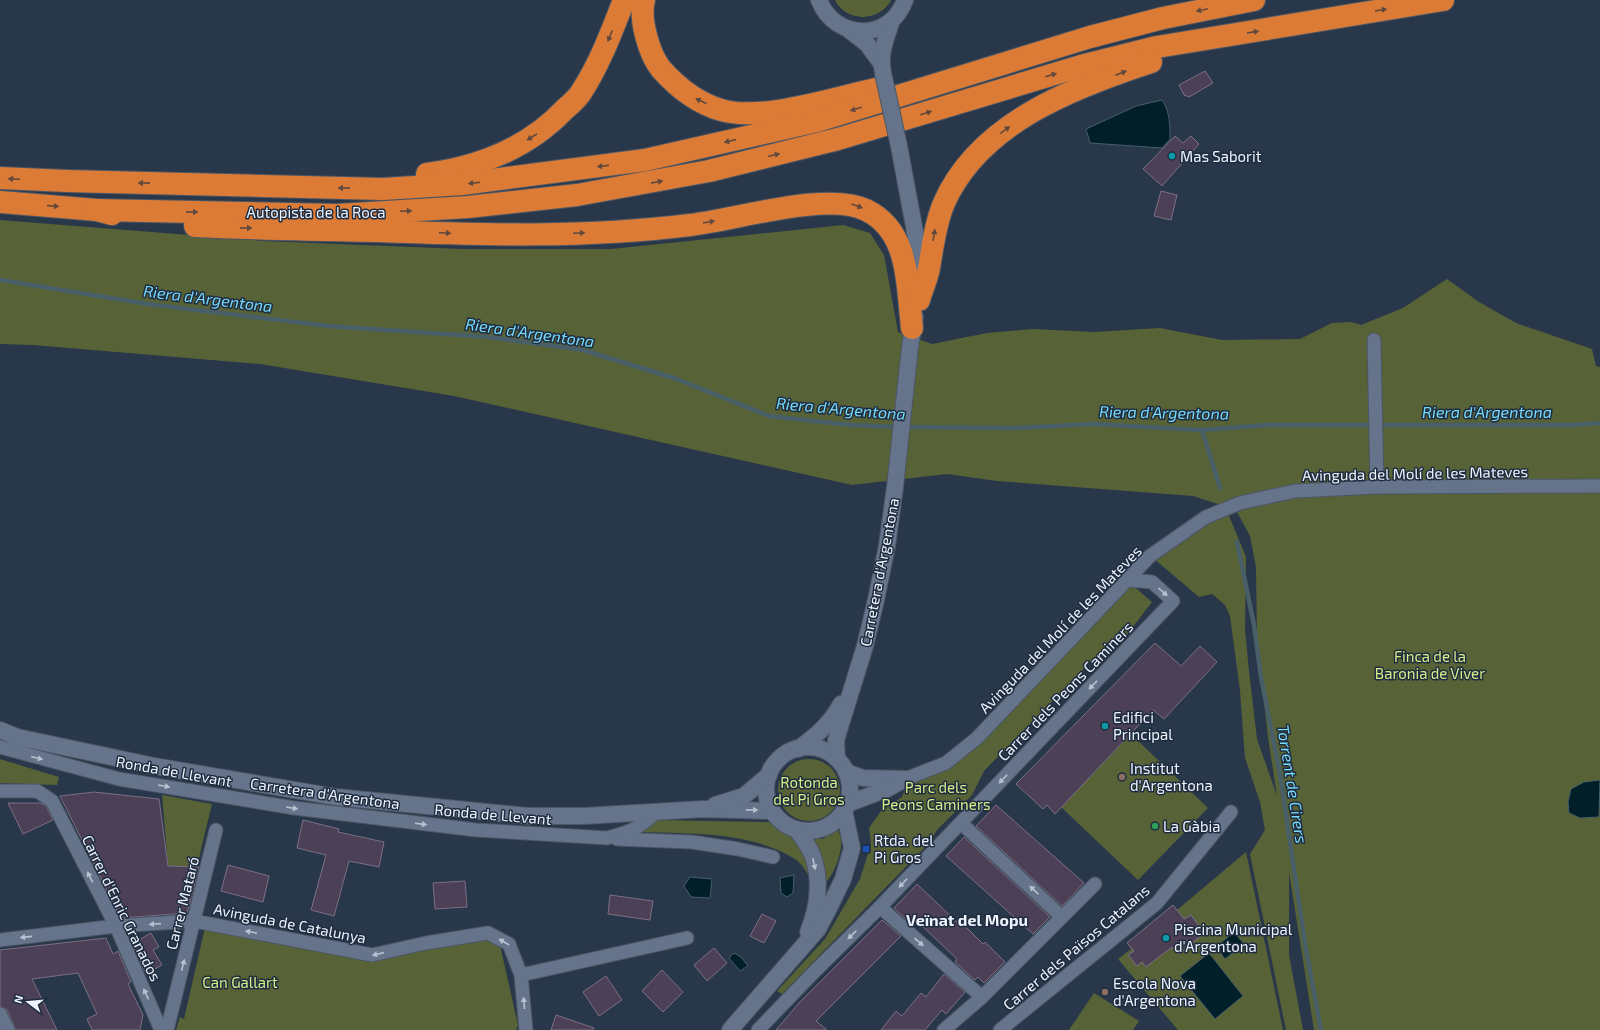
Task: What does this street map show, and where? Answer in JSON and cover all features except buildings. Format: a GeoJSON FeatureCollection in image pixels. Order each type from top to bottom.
{"type":"FeatureCollection","features":[{"type":"Feature","properties":{"kind":"highway"},"geometry":{"type":"LineString","coordinates":[[383,190],[412,176],[445,172],[482,163],[511,150],[536,135],[558,117],[581,93],[601,56],[624,0]]}},
{"type":"Feature","properties":{"kind":"highway"},"geometry":{"type":"LineString","coordinates":[[644,0],[642,6],[647,38],[655,61],[672,82],[694,98],[721,110],[752,113],[794,109],[946,71],[987,68],[1090,37],[1163,18],[1254,0]]}},
{"type":"Feature","properties":{"kind":"highway"},"geometry":{"type":"LineString","coordinates":[[919,300],[929,269],[934,231],[944,203],[965,168],[983,147],[1021,118],[1041,106],[1079,89],[1179,53],[1214,37],[1443,0]]}},
{"type":"Feature","properties":{"kind":"highway","name":"Autopista de la Roca"},"geometry":{"type":"LineString","coordinates":[[97,210],[336,215],[468,207],[535,201],[657,182],[769,157],[838,140],[1081,66],[1158,47],[1214,37]]}},
{"type":"Feature","properties":{"kind":"highway","name":"Autopista de la Roca"},"geometry":{"type":"LineString","coordinates":[[0,178],[383,190],[462,184],[645,160],[817,121],[987,68]]}},
{"type":"Feature","properties":{"kind":"highway"},"geometry":{"type":"LineString","coordinates":[[0,202],[97,210],[162,225],[451,234],[566,234],[691,225],[819,204],[842,203],[855,205],[880,218],[890,227],[898,241],[907,279],[911,337]]}},
{"type":"Feature","properties":{"kind":"street"},"geometry":{"type":"LineString","coordinates":[[819,0],[824,11],[832,20],[848,29],[867,44],[882,68]]}},
{"type":"Feature","properties":{"kind":"street"},"geometry":{"type":"LineString","coordinates":[[907,2],[892,20],[884,44],[882,68],[899,146],[918,248],[919,300]]}},
{"type":"Feature","properties":{"kind":"street"},"geometry":{"type":"LineString","coordinates":[[848,29],[871,31],[892,20]]}},
{"type":"Feature","properties":{"kind":"street","name":"Carretera d'Argentona"},"geometry":{"type":"LineString","coordinates":[[854,679],[865,646],[876,600],[895,487],[911,337],[919,300]]}},
{"type":"Feature","properties":{"kind":"street"},"geometry":{"type":"LineString","coordinates":[[1374,340],[1375,468],[1377,487]]}},
{"type":"Feature","properties":{"kind":"street","name":"Avinguda del Molí de les Mateves"},"geometry":{"type":"LineString","coordinates":[[905,779],[946,763],[977,738],[1150,556],[1206,517],[1240,503],[1295,490],[1377,487],[1600,486]]}},
{"type":"Feature","properties":{"kind":"street","name":"Carrer dels Peons Caminers"},"geometry":{"type":"LineString","coordinates":[[758,1030],[880,907],[1173,601],[1152,582],[1128,580]]}},
{"type":"Feature","properties":{"kind":"street"},"geometry":{"type":"LineString","coordinates":[[703,808],[744,796],[769,775],[780,758],[798,749],[819,733],[834,718],[854,679]]}},
{"type":"Feature","properties":{"kind":"street"},"geometry":{"type":"LineString","coordinates":[[730,1030],[818,929],[843,879],[849,863],[852,848],[846,807],[850,788],[842,766],[836,740],[854,679]]}},
{"type":"Feature","properties":{"kind":"street","name":"Carretera d'Argentona"},"geometry":{"type":"LineString","coordinates":[[0,730],[17,737],[154,766],[336,797],[528,816],[584,816],[655,813],[703,808]]}},
{"type":"Feature","properties":{"kind":"street","name":"Ronda de Llevant"},"geometry":{"type":"LineString","coordinates":[[0,747],[118,779],[294,808],[476,830],[692,842],[738,849],[773,857]]}},
{"type":"Feature","properties":{"kind":"street"},"geometry":{"type":"LineString","coordinates":[[798,749],[810,748],[822,750],[842,766],[863,778],[905,779]]}},
{"type":"Feature","properties":{"kind":"street"},"geometry":{"type":"LineString","coordinates":[[769,775],[766,793],[772,811],[783,823],[797,830],[810,831],[823,829],[834,822],[846,807],[887,789],[905,779]]}},
{"type":"Feature","properties":{"kind":"street","name":"Carrer d'Enric Granados"},"geometry":{"type":"LineString","coordinates":[[0,791],[36,791],[52,801],[116,926],[161,1030]]}},
{"type":"Feature","properties":{"kind":"street"},"geometry":{"type":"LineString","coordinates":[[703,808],[772,811]]}},
{"type":"Feature","properties":{"kind":"street","name":"Carrer dels Països Catalans"},"geometry":{"type":"LineString","coordinates":[[1000,1030],[1157,902],[1231,812]]}},
{"type":"Feature","properties":{"kind":"street","name":"Ronda de Llevant"},"geometry":{"type":"LineString","coordinates":[[607,838],[627,833],[640,827],[655,813]]}},
{"type":"Feature","properties":{"kind":"street"},"geometry":{"type":"LineString","coordinates":[[961,823],[1062,916]]}},
{"type":"Feature","properties":{"kind":"street","name":"Carrer Mataró"},"geometry":{"type":"LineString","coordinates":[[167,1030],[216,830]]}},
{"type":"Feature","properties":{"kind":"street"},"geometry":{"type":"LineString","coordinates":[[797,830],[812,853],[817,887],[816,907],[800,950]]}},
{"type":"Feature","properties":{"kind":"street"},"geometry":{"type":"LineString","coordinates":[[944,1030],[982,997],[1095,884]]}},
{"type":"Feature","properties":{"kind":"street"},"geometry":{"type":"LineString","coordinates":[[880,907],[982,997]]}},
{"type":"Feature","properties":{"kind":"street","name":"Avinguda de Catalunya"},"geometry":{"type":"LineString","coordinates":[[0,940],[116,926],[194,921],[372,956],[426,943],[488,933],[509,944],[522,975],[526,1030]]}},
{"type":"Feature","properties":{"kind":"street"},"geometry":{"type":"LineString","coordinates":[[522,975],[687,938]]}},
{"type":"Feature","properties":{"kind":"street"},"geometry":{"type":"LineString","coordinates":[[0,1014],[8,1030]]}},
{"type":"Feature","properties":{"kind":"green space"},"geometry":{"type":"Polygon","coordinates":[[[835,0],[891,0],[879,13],[863,17],[847,13],[840,8],[835,0]]]}},
{"type":"Feature","properties":{"kind":"green space","name":"Finca de la Baronia de Viver"},"geometry":{"type":"Polygon","coordinates":[[[0,220],[264,241],[462,249],[611,249],[843,225],[870,233],[884,255],[898,332],[932,344],[987,333],[1032,329],[1095,332],[1160,328],[1222,340],[1300,339],[1332,323],[1351,322],[1361,325],[1403,308],[1447,279],[1479,302],[1516,323],[1592,349],[1596,366],[1600,367],[1600,1030],[1314,1030],[1289,872],[1289,955],[1303,1030],[1286,1030],[1250,854],[1265,830],[1260,802],[1245,758],[1240,691],[1230,616],[1225,605],[1212,594],[1199,597],[1153,558],[1227,511],[1246,557],[1245,630],[1257,739],[1277,796],[1268,737],[1257,641],[1256,567],[1250,536],[1236,510],[1193,496],[997,481],[947,474],[852,485],[454,396],[260,364],[33,345],[0,344],[0,220]]]}},
{"type":"Feature","properties":{"kind":"green space","name":"Parc dels Peons Caminers"},"geometry":{"type":"Polygon","coordinates":[[[1131,584],[1152,602],[1123,640],[1114,638],[984,771],[972,795],[937,830],[928,844],[782,994],[777,991],[825,939],[860,879],[871,844],[869,828],[881,811],[902,797],[909,779],[949,766],[1131,584]]]}},
{"type":"Feature","properties":{"kind":"green space"},"geometry":{"type":"Polygon","coordinates":[[[1131,734],[1208,808],[1138,880],[1061,807],[1131,734]]]}},
{"type":"Feature","properties":{"kind":"green space"},"geometry":{"type":"Polygon","coordinates":[[[0,759],[59,777],[57,785],[0,783],[0,759]]]}},
{"type":"Feature","properties":{"kind":"green space","name":"Rotonda del Pi Gros"},"geometry":{"type":"Polygon","coordinates":[[[809,759],[821,761],[831,768],[838,778],[840,790],[838,802],[831,812],[821,819],[809,821],[797,819],[787,812],[780,802],[778,790],[780,778],[787,768],[797,761],[809,759]]]}},
{"type":"Feature","properties":{"kind":"green space"},"geometry":{"type":"Polygon","coordinates":[[[162,795],[212,804],[197,866],[202,867],[168,866],[162,795]]]}},
{"type":"Feature","properties":{"kind":"green space"},"geometry":{"type":"Polygon","coordinates":[[[656,820],[769,822],[785,833],[793,835],[806,852],[812,880],[798,861],[778,850],[759,843],[700,834],[640,832],[656,820]]]}},
{"type":"Feature","properties":{"kind":"green space"},"geometry":{"type":"Polygon","coordinates":[[[836,827],[841,837],[839,857],[834,871],[827,882],[823,885],[807,837],[823,839],[836,827]]]}},
{"type":"Feature","properties":{"kind":"green space"},"geometry":{"type":"Polygon","coordinates":[[[1246,852],[1283,1030],[1178,1030],[1118,959],[1131,949],[1127,943],[1173,905],[1177,910],[1246,852]]]}},
{"type":"Feature","properties":{"kind":"green space","name":"Can Gallart"},"geometry":{"type":"Polygon","coordinates":[[[206,923],[239,933],[370,962],[488,933],[500,945],[518,1025],[516,1030],[176,1030],[180,1017],[184,1019],[206,923]]]}},
{"type":"Feature","properties":{"kind":"green space"},"geometry":{"type":"Polygon","coordinates":[[[1094,993],[1139,1021],[1133,1030],[1069,1030],[1094,993]]]}},
{"type":"Feature","properties":{"kind":"water"},"geometry":{"type":"Polygon","coordinates":[[[1162,100],[1170,123],[1170,139],[1162,148],[1090,143],[1086,129],[1136,106],[1162,100]]]}},
{"type":"Feature","properties":{"kind":"water"},"geometry":{"type":"Polygon","coordinates":[[[1600,780],[1599,817],[1580,818],[1569,813],[1568,802],[1571,789],[1584,782],[1600,780]]]}},
{"type":"Feature","properties":{"kind":"water"},"geometry":{"type":"Polygon","coordinates":[[[794,875],[793,893],[787,897],[781,893],[780,878],[794,875]]]}},
{"type":"Feature","properties":{"kind":"water"},"geometry":{"type":"Polygon","coordinates":[[[690,877],[712,879],[710,898],[691,897],[684,886],[690,877]]]}},
{"type":"Feature","properties":{"kind":"water"},"geometry":{"type":"Polygon","coordinates":[[[1234,932],[1244,944],[1225,959],[1216,947],[1234,932]]]}},
{"type":"Feature","properties":{"kind":"water"},"geometry":{"type":"Polygon","coordinates":[[[734,953],[741,957],[748,966],[740,971],[729,958],[734,953]]]}},
{"type":"Feature","properties":{"kind":"water"},"geometry":{"type":"Polygon","coordinates":[[[1209,953],[1243,996],[1215,1019],[1180,976],[1209,953]]]}},
{"type":"Feature","properties":{"kind":"waterway","name":"Riera d'Argentona"},"geometry":{"type":"LineString","coordinates":[[0,280],[148,304],[328,326],[488,337],[583,350],[674,378],[769,416],[851,425],[898,427]]}},
{"type":"Feature","properties":{"kind":"waterway","name":"Riera d'Argentona"},"geometry":{"type":"LineString","coordinates":[[905,427],[1015,428],[1093,424],[1202,430],[1266,425],[1574,425],[1600,423]]}},
{"type":"Feature","properties":{"kind":"waterway","name":"Torrent de Cirers"},"geometry":{"type":"LineString","coordinates":[[1202,430],[1220,488]]}},
{"type":"Feature","properties":{"kind":"waterway","name":"Torrent de Cirers"},"geometry":{"type":"LineString","coordinates":[[1237,542],[1254,625],[1261,677],[1280,774],[1305,944],[1321,1030]]}},
{"type":"Feature","properties":{"kind":"place","name":"Mas Saborit"},"geometry":{"type":"Point","coordinates":[1172,156]}},
{"type":"Feature","properties":{"kind":"place","name":"Edifici Principal"},"geometry":{"type":"Point","coordinates":[1105,726]}},
{"type":"Feature","properties":{"kind":"place","name":"Institut d'Argentona"},"geometry":{"type":"Point","coordinates":[1122,777]}},
{"type":"Feature","properties":{"kind":"place","name":"La Gàbia"},"geometry":{"type":"Point","coordinates":[1155,826]}},
{"type":"Feature","properties":{"kind":"place","name":"Rtda. del Pi Gros"},"geometry":{"type":"Point","coordinates":[866,849]}},
{"type":"Feature","properties":{"kind":"place","name":"Piscina Municipal d'Argentona"},"geometry":{"type":"Point","coordinates":[1166,938]}},
{"type":"Feature","properties":{"kind":"place","name":"Escola Nova d'Argentona"},"geometry":{"type":"Point","coordinates":[1105,992]}},
{"type":"Feature","properties":{"kind":"district","name":"Veïnat del Mopu"},"geometry":{"type":"Point","coordinates":[967,919]}}]}
